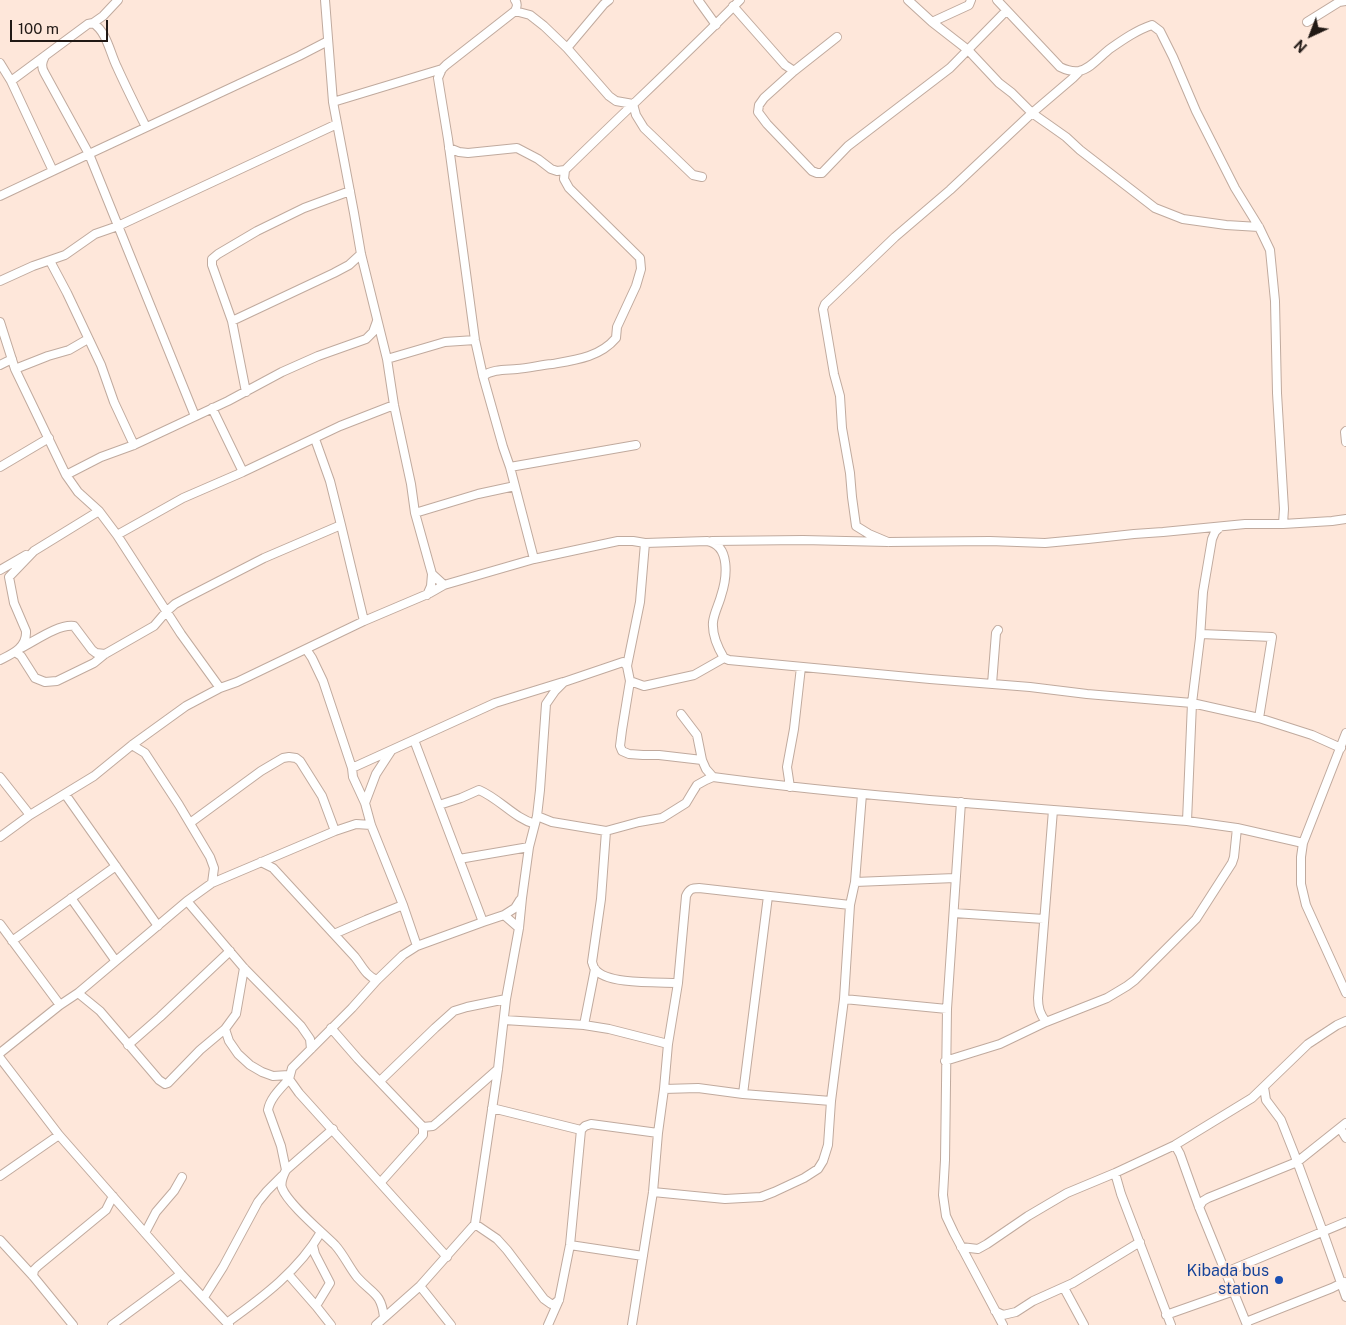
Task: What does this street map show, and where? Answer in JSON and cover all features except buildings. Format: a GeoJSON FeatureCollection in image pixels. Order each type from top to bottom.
{"type":"FeatureCollection","features":[{"type":"Feature","properties":{"kind":"street"},"geometry":{"type":"LineString","coordinates":[[11,82],[88,24],[93,23],[118,0]]}},
{"type":"Feature","properties":{"kind":"street"},"geometry":{"type":"LineString","coordinates":[[325,0],[333,102],[361,254],[387,359],[415,513],[432,574],[431,586],[427,595]]}},
{"type":"Feature","properties":{"kind":"street"},"geometry":{"type":"LineString","coordinates":[[333,102],[442,69],[515,11],[518,6],[515,0]]}},
{"type":"Feature","properties":{"kind":"street"},"geometry":{"type":"LineString","coordinates":[[567,48],[609,0]]}},
{"type":"Feature","properties":{"kind":"street"},"geometry":{"type":"LineString","coordinates":[[698,0],[716,25]]}},
{"type":"Feature","properties":{"kind":"street"},"geometry":{"type":"LineString","coordinates":[[449,148],[463,152],[517,148],[538,158],[551,169],[557,171],[565,170],[740,0]]}},
{"type":"Feature","properties":{"kind":"street"},"geometry":{"type":"LineString","coordinates":[[908,0],[932,22],[968,50],[999,83],[1032,112],[1155,208],[1183,219],[1259,227]]}},
{"type":"Feature","properties":{"kind":"street"},"geometry":{"type":"LineString","coordinates":[[932,22],[969,5],[971,0]]}},
{"type":"Feature","properties":{"kind":"street"},"geometry":{"type":"LineString","coordinates":[[997,0],[1060,67],[1068,71],[1080,71]]}},
{"type":"Feature","properties":{"kind":"street"},"geometry":{"type":"LineString","coordinates":[[1307,22],[1339,2],[1346,1]]}},
{"type":"Feature","properties":{"kind":"street"},"geometry":{"type":"LineString","coordinates":[[734,6],[785,66],[794,71]]}},
{"type":"Feature","properties":{"kind":"street"},"geometry":{"type":"LineString","coordinates":[[515,11],[530,15],[567,48],[609,96],[616,101],[633,104]]}},
{"type":"Feature","properties":{"kind":"street"},"geometry":{"type":"LineString","coordinates":[[837,36],[794,71],[764,98],[758,106],[758,112],[767,124],[812,171],[817,173],[822,173],[848,146],[950,68],[1006,11]]}},
{"type":"Feature","properties":{"kind":"street"},"geometry":{"type":"LineString","coordinates":[[93,23],[99,29],[106,42],[146,127]]}},
{"type":"Feature","properties":{"kind":"street"},"geometry":{"type":"LineString","coordinates":[[888,542],[856,526],[850,473],[842,428],[840,396],[834,374],[823,309],[825,304],[895,237],[950,190],[1032,112],[1080,71],[1087,68],[1109,49],[1141,29],[1152,25],[1160,32],[1196,111],[1235,188],[1259,227],[1270,250],[1275,301],[1284,509],[1283,524]]}},
{"type":"Feature","properties":{"kind":"street"},"geometry":{"type":"LineString","coordinates":[[0,196],[328,41]]}},
{"type":"Feature","properties":{"kind":"street"},"geometry":{"type":"LineString","coordinates":[[45,56],[42,62],[44,72],[89,154],[195,416]]}},
{"type":"Feature","properties":{"kind":"street"},"geometry":{"type":"LineString","coordinates":[[0,63],[11,82],[53,171]]}},
{"type":"Feature","properties":{"kind":"street"},"geometry":{"type":"LineString","coordinates":[[442,69],[438,78],[452,166],[475,340],[483,376],[534,558]]}},
{"type":"Feature","properties":{"kind":"street"},"geometry":{"type":"LineString","coordinates":[[429,74],[439,83]]}},
{"type":"Feature","properties":{"kind":"street"},"geometry":{"type":"LineString","coordinates":[[633,104],[636,115],[644,128],[693,175],[702,177]]}},
{"type":"Feature","properties":{"kind":"street"},"geometry":{"type":"LineString","coordinates":[[0,282],[26,268],[65,255],[95,234],[118,226],[337,124]]}},
{"type":"Feature","properties":{"kind":"street"},"geometry":{"type":"LineString","coordinates":[[452,166],[463,152]]}},
{"type":"Feature","properties":{"kind":"street"},"geometry":{"type":"LineString","coordinates":[[483,376],[491,372],[584,358],[595,354],[616,338],[617,327],[639,277],[641,269],[640,258],[569,188],[564,179],[565,170]]}},
{"type":"Feature","properties":{"kind":"street"},"geometry":{"type":"LineString","coordinates":[[246,392],[232,321],[212,265],[212,260],[218,254],[304,208],[350,191]]}},
{"type":"Feature","properties":{"kind":"street"},"geometry":{"type":"LineString","coordinates":[[232,321],[349,265],[361,254]]}},
{"type":"Feature","properties":{"kind":"street"},"geometry":{"type":"LineString","coordinates":[[50,261],[100,365],[114,402],[134,445]]}},
{"type":"Feature","properties":{"kind":"street"},"geometry":{"type":"LineString","coordinates":[[66,475],[101,457],[134,445],[246,392],[282,372],[318,356],[366,339],[373,332],[377,321]]}},
{"type":"Feature","properties":{"kind":"street"},"geometry":{"type":"LineString","coordinates":[[0,322],[15,369],[66,475],[78,492],[99,511],[117,535],[198,660],[220,688]]}},
{"type":"Feature","properties":{"kind":"street"},"geometry":{"type":"LineString","coordinates":[[15,369],[69,350],[88,339]]}},
{"type":"Feature","properties":{"kind":"street"},"geometry":{"type":"LineString","coordinates":[[387,359],[445,342],[475,340]]}},
{"type":"Feature","properties":{"kind":"street"},"geometry":{"type":"LineString","coordinates":[[0,365],[12,359]]}},
{"type":"Feature","properties":{"kind":"street"},"geometry":{"type":"LineString","coordinates":[[117,535],[183,498],[364,416],[394,405]]}},
{"type":"Feature","properties":{"kind":"street"},"geometry":{"type":"LineString","coordinates":[[212,408],[242,472]]}},
{"type":"Feature","properties":{"kind":"street"},"geometry":{"type":"LineString","coordinates":[[1346,431],[1346,442]]}},
{"type":"Feature","properties":{"kind":"street"},"geometry":{"type":"LineString","coordinates":[[0,468],[49,438]]}},
{"type":"Feature","properties":{"kind":"street"},"geometry":{"type":"LineString","coordinates":[[315,439],[330,481],[364,621]]}},
{"type":"Feature","properties":{"kind":"street"},"geometry":{"type":"LineString","coordinates":[[510,467],[636,445]]}},
{"type":"Feature","properties":{"kind":"street"},"geometry":{"type":"LineString","coordinates":[[415,513],[478,494],[515,486]]}},
{"type":"Feature","properties":{"kind":"street"},"geometry":{"type":"LineString","coordinates":[[18,650],[25,641],[26,632],[14,603],[9,577],[1,568],[34,551],[99,511]]}},
{"type":"Feature","properties":{"kind":"street"},"geometry":{"type":"LineString","coordinates":[[0,837],[30,814],[94,776],[132,745],[186,706],[220,688],[237,682],[364,621],[427,595],[444,585],[534,558],[618,541],[645,543],[802,540],[1045,543],[1244,524],[1283,524],[1332,521],[1346,518]]}},
{"type":"Feature","properties":{"kind":"street"},"geometry":{"type":"LineString","coordinates":[[18,650],[35,678],[44,682],[57,681],[94,663],[105,654],[154,626],[175,604],[255,563],[341,524]]}},
{"type":"Feature","properties":{"kind":"street"},"geometry":{"type":"LineString","coordinates":[[1187,821],[1192,703],[1201,634],[1203,592],[1210,551],[1215,532],[1220,527]]}},
{"type":"Feature","properties":{"kind":"street"},"geometry":{"type":"LineString","coordinates":[[712,542],[722,551],[725,559],[723,589],[713,618],[713,624],[716,642],[724,658],[729,660],[1192,703],[1258,718],[1312,735],[1341,748]]}},
{"type":"Feature","properties":{"kind":"street"},"geometry":{"type":"LineString","coordinates":[[645,543],[640,602],[627,666],[630,681],[620,746],[622,751],[628,754],[659,755],[702,760]]}},
{"type":"Feature","properties":{"kind":"street"},"geometry":{"type":"LineString","coordinates":[[9,577],[34,551]]}},
{"type":"Feature","properties":{"kind":"street"},"geometry":{"type":"LineString","coordinates":[[432,574],[444,585]]}},
{"type":"Feature","properties":{"kind":"street"},"geometry":{"type":"LineString","coordinates":[[0,660],[53,631],[68,625],[74,626],[92,650],[96,653],[105,654]]}},
{"type":"Feature","properties":{"kind":"street"},"geometry":{"type":"LineString","coordinates":[[992,684],[996,633],[998,630]]}},
{"type":"Feature","properties":{"kind":"street"},"geometry":{"type":"LineString","coordinates":[[1201,634],[1272,638],[1258,718]]}},
{"type":"Feature","properties":{"kind":"street"},"geometry":{"type":"LineString","coordinates":[[306,649],[323,681],[352,768],[353,777],[418,946]]}},
{"type":"Feature","properties":{"kind":"street"},"geometry":{"type":"LineString","coordinates":[[630,681],[644,686],[694,675],[724,658]]}},
{"type":"Feature","properties":{"kind":"street"},"geometry":{"type":"LineString","coordinates":[[352,768],[496,703],[623,662],[627,666]]}},
{"type":"Feature","properties":{"kind":"street"},"geometry":{"type":"LineString","coordinates":[[790,787],[787,767],[794,729],[801,666]]}},
{"type":"Feature","properties":{"kind":"street"},"geometry":{"type":"LineString","coordinates":[[376,1325],[420,1286],[475,1224],[498,1069],[506,999],[536,820],[546,704],[564,682]]}},
{"type":"Feature","properties":{"kind":"street"},"geometry":{"type":"LineString","coordinates":[[535,691],[546,704]]}},
{"type":"Feature","properties":{"kind":"street"},"geometry":{"type":"LineString","coordinates":[[681,714],[697,735],[702,760],[706,769],[713,777]]}},
{"type":"Feature","properties":{"kind":"street"},"geometry":{"type":"LineString","coordinates":[[1346,733],[1303,842],[1301,857],[1301,884],[1306,905],[1346,993]]}},
{"type":"Feature","properties":{"kind":"street"},"geometry":{"type":"LineString","coordinates":[[145,753],[147,735]]}},
{"type":"Feature","properties":{"kind":"street"},"geometry":{"type":"LineString","coordinates":[[414,740],[483,922]]}},
{"type":"Feature","properties":{"kind":"street"},"geometry":{"type":"LineString","coordinates":[[132,745],[145,753],[210,856],[214,868],[212,883]]}},
{"type":"Feature","properties":{"kind":"street"},"geometry":{"type":"LineString","coordinates":[[356,824],[366,807],[376,774],[391,751]]}},
{"type":"Feature","properties":{"kind":"street"},"geometry":{"type":"LineString","coordinates":[[190,823],[261,771],[289,757],[300,761],[322,796],[335,831]]}},
{"type":"Feature","properties":{"kind":"street"},"geometry":{"type":"LineString","coordinates":[[0,777],[30,814]]}},
{"type":"Feature","properties":{"kind":"street"},"geometry":{"type":"LineString","coordinates":[[439,805],[479,790],[494,798],[518,816],[606,831],[662,818],[686,803],[697,785],[713,777],[862,794],[1187,821],[1237,828],[1303,842]]}},
{"type":"Feature","properties":{"kind":"street"},"geometry":{"type":"LineString","coordinates":[[65,794],[158,926]]}},
{"type":"Feature","properties":{"kind":"street"},"geometry":{"type":"LineString","coordinates":[[653,1192],[724,1199],[760,1197],[804,1178],[818,1168],[823,1161],[828,1145],[831,1101],[844,999],[850,905],[855,882],[862,794]]}},
{"type":"Feature","properties":{"kind":"street"},"geometry":{"type":"LineString","coordinates":[[961,802],[947,1009],[943,1195],[946,1216],[1003,1325]]}},
{"type":"Feature","properties":{"kind":"street"},"geometry":{"type":"LineString","coordinates":[[1046,1022],[1038,1008],[1038,998],[1053,810]]}},
{"type":"Feature","properties":{"kind":"street"},"geometry":{"type":"LineString","coordinates":[[0,1053],[78,993],[115,960],[212,883],[335,831],[356,824],[371,825]]}},
{"type":"Feature","properties":{"kind":"street"},"geometry":{"type":"LineString","coordinates":[[945,1061],[1000,1044],[1046,1022],[1107,998],[1127,986],[1196,919],[1203,909],[1232,863],[1237,828]]}},
{"type":"Feature","properties":{"kind":"street"},"geometry":{"type":"LineString","coordinates":[[584,1025],[595,970],[592,962],[601,900],[606,831]]}},
{"type":"Feature","properties":{"kind":"street"},"geometry":{"type":"LineString","coordinates":[[459,859],[530,847]]}},
{"type":"Feature","properties":{"kind":"street"},"geometry":{"type":"LineString","coordinates":[[273,868],[276,856]]}},
{"type":"Feature","properties":{"kind":"street"},"geometry":{"type":"LineString","coordinates":[[261,862],[273,868],[355,957],[370,978],[377,980]]}},
{"type":"Feature","properties":{"kind":"street"},"geometry":{"type":"LineString","coordinates":[[12,941],[116,866]]}},
{"type":"Feature","properties":{"kind":"street"},"geometry":{"type":"LineString","coordinates":[[855,882],[955,878]]}},
{"type":"Feature","properties":{"kind":"street"},"geometry":{"type":"LineString","coordinates":[[632,1325],[653,1192],[668,1044],[678,983],[688,890],[699,888],[850,905]]}},
{"type":"Feature","properties":{"kind":"street"},"geometry":{"type":"LineString","coordinates":[[743,1094],[768,896]]}},
{"type":"Feature","properties":{"kind":"street"},"geometry":{"type":"LineString","coordinates":[[71,898],[115,960]]}},
{"type":"Feature","properties":{"kind":"street"},"geometry":{"type":"LineString","coordinates":[[384,1317],[379,1298],[357,1276],[343,1255],[282,1189],[281,1183],[284,1173],[280,1146],[268,1110],[269,1105],[289,1077],[292,1068],[403,955],[418,946],[504,915],[515,908],[522,898]]}},
{"type":"Feature","properties":{"kind":"street"},"geometry":{"type":"LineString","coordinates":[[187,901],[244,968],[302,1026],[310,1039],[311,1049]]}},
{"type":"Feature","properties":{"kind":"street"},"geometry":{"type":"LineString","coordinates":[[334,934],[403,906]]}},
{"type":"Feature","properties":{"kind":"street"},"geometry":{"type":"LineString","coordinates":[[954,913],[1044,919]]}},
{"type":"Feature","properties":{"kind":"street"},"geometry":{"type":"LineString","coordinates":[[504,915],[519,928]]}},
{"type":"Feature","properties":{"kind":"street"},"geometry":{"type":"LineString","coordinates":[[0,924],[60,1005]]}},
{"type":"Feature","properties":{"kind":"street"},"geometry":{"type":"LineString","coordinates":[[128,1045],[230,951]]}},
{"type":"Feature","properties":{"kind":"street"},"geometry":{"type":"LineString","coordinates":[[78,993],[100,1011],[159,1080],[165,1084],[225,1029],[236,1014],[244,968]]}},
{"type":"Feature","properties":{"kind":"street"},"geometry":{"type":"LineString","coordinates":[[595,970],[603,976],[613,979],[678,983]]}},
{"type":"Feature","properties":{"kind":"street"},"geometry":{"type":"LineString","coordinates":[[380,1081],[454,1011],[506,999]]}},
{"type":"Feature","properties":{"kind":"street"},"geometry":{"type":"LineString","coordinates":[[844,999],[947,1009]]}},
{"type":"Feature","properties":{"kind":"street"},"geometry":{"type":"LineString","coordinates":[[504,1020],[584,1025],[609,1029],[668,1044]]}},
{"type":"Feature","properties":{"kind":"street"},"geometry":{"type":"LineString","coordinates":[[961,1247],[978,1248],[987,1244],[1028,1216],[1067,1193],[1174,1146],[1252,1098],[1308,1044],[1336,1025],[1346,1021]]}},
{"type":"Feature","properties":{"kind":"street"},"geometry":{"type":"LineString","coordinates":[[331,1028],[423,1127],[423,1135],[381,1182]]}},
{"type":"Feature","properties":{"kind":"street"},"geometry":{"type":"LineString","coordinates":[[225,1029],[229,1041],[238,1054],[250,1064],[262,1072],[273,1076],[289,1077]]}},
{"type":"Feature","properties":{"kind":"street"},"geometry":{"type":"LineString","coordinates":[[0,1058],[59,1135],[181,1274],[228,1324],[288,1274],[313,1246],[321,1232]]}},
{"type":"Feature","properties":{"kind":"street"},"geometry":{"type":"LineString","coordinates":[[423,1127],[433,1126],[439,1122],[498,1069]]}},
{"type":"Feature","properties":{"kind":"street"},"geometry":{"type":"LineString","coordinates":[[289,1077],[299,1093],[447,1257]]}},
{"type":"Feature","properties":{"kind":"street"},"geometry":{"type":"LineString","coordinates":[[1264,1087],[1266,1100],[1281,1120],[1344,1282],[1346,1296]]}},
{"type":"Feature","properties":{"kind":"street"},"geometry":{"type":"LineString","coordinates":[[664,1088],[698,1088],[743,1094],[831,1101]]}},
{"type":"Feature","properties":{"kind":"street"},"geometry":{"type":"LineString","coordinates":[[1252,1098],[1266,1100]]}},
{"type":"Feature","properties":{"kind":"street"},"geometry":{"type":"LineString","coordinates":[[492,1108],[581,1130]]}},
{"type":"Feature","properties":{"kind":"street"},"geometry":{"type":"LineString","coordinates":[[548,1325],[559,1300],[570,1245],[581,1130],[591,1124],[658,1133]]}},
{"type":"Feature","properties":{"kind":"street"},"geometry":{"type":"LineString","coordinates":[[1199,1207],[1208,1198],[1297,1162],[1343,1125],[1346,1138]]}},
{"type":"Feature","properties":{"kind":"street"},"geometry":{"type":"LineString","coordinates":[[204,1297],[223,1267],[258,1202],[284,1173],[333,1129]]}},
{"type":"Feature","properties":{"kind":"street"},"geometry":{"type":"LineString","coordinates":[[0,1176],[59,1135]]}},
{"type":"Feature","properties":{"kind":"street"},"geometry":{"type":"LineString","coordinates":[[1174,1146],[1180,1154],[1199,1207],[1246,1323],[1344,1282]]}},
{"type":"Feature","properties":{"kind":"street"},"geometry":{"type":"LineString","coordinates":[[1115,1173],[1171,1325]]}},
{"type":"Feature","properties":{"kind":"street"},"geometry":{"type":"LineString","coordinates":[[145,1232],[156,1212],[174,1191],[182,1177]]}},
{"type":"Feature","properties":{"kind":"street"},"geometry":{"type":"LineString","coordinates":[[272,1186],[282,1189]]}},
{"type":"Feature","properties":{"kind":"street"},"geometry":{"type":"LineString","coordinates":[[32,1276],[34,1270],[106,1210],[113,1196]]}},
{"type":"Feature","properties":{"kind":"street"},"geometry":{"type":"LineString","coordinates":[[1226,1272],[1346,1222]]}},
{"type":"Feature","properties":{"kind":"street"},"geometry":{"type":"LineString","coordinates":[[475,1224],[497,1239],[544,1299],[550,1304],[554,1304],[559,1300]]}},
{"type":"Feature","properties":{"kind":"street"},"geometry":{"type":"LineString","coordinates":[[0,1240],[73,1325]]}},
{"type":"Feature","properties":{"kind":"street"},"geometry":{"type":"LineString","coordinates":[[995,1311],[1003,1315],[1016,1312],[1033,1301],[1064,1288],[1140,1242]]}},
{"type":"Feature","properties":{"kind":"street"},"geometry":{"type":"LineString","coordinates":[[570,1245],[643,1256]]}},
{"type":"Feature","properties":{"kind":"street"},"geometry":{"type":"LineString","coordinates":[[313,1246],[330,1284],[316,1306]]}},
{"type":"Feature","properties":{"kind":"street"},"geometry":{"type":"LineString","coordinates":[[112,1325],[181,1274]]}},
{"type":"Feature","properties":{"kind":"street"},"geometry":{"type":"LineString","coordinates":[[288,1274],[331,1325]]}},
{"type":"Feature","properties":{"kind":"street"},"geometry":{"type":"LineString","coordinates":[[420,1286],[451,1325]]}},
{"type":"Feature","properties":{"kind":"street"},"geometry":{"type":"LineString","coordinates":[[1064,1288],[1084,1325]]}},
{"type":"Feature","properties":{"kind":"street"},"geometry":{"type":"LineString","coordinates":[[1166,1315],[1234,1291]]}},
{"type":"Feature","properties":{"kind":"place","name":"Kibada bus station"},"geometry":{"type":"Point","coordinates":[1279,1280]}}]}
